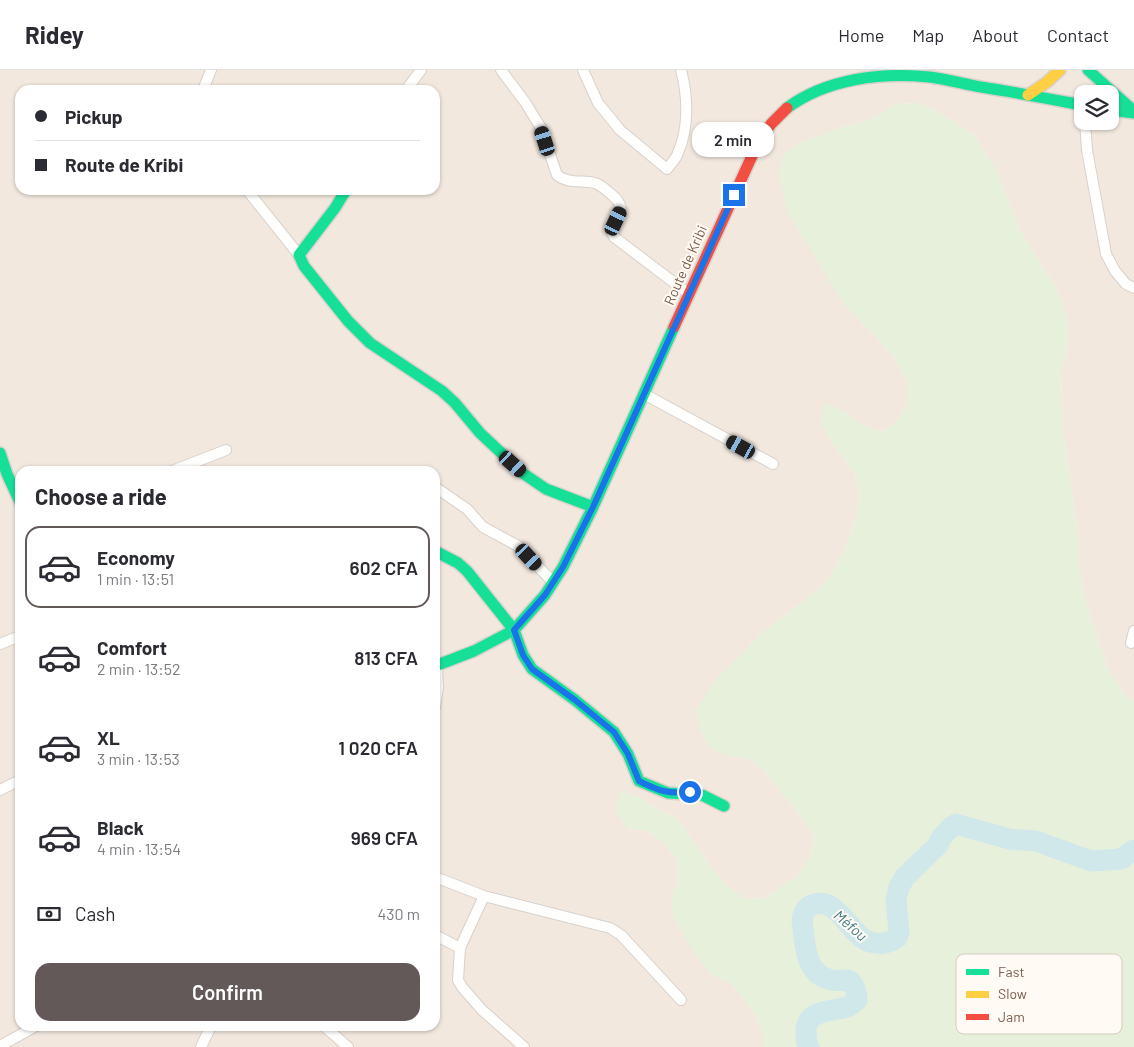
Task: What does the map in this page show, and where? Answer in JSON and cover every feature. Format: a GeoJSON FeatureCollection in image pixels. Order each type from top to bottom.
{"type":"FeatureCollection","features":[{"type":"Feature","properties":{"kind":"main road"},"geometry":{"type":"LineString","coordinates":[[1028,95],[1060,70]]}},
{"type":"Feature","properties":{"kind":"main road"},"geometry":{"type":"LineString","coordinates":[[1088,70],[1134,112]]}},
{"type":"Feature","properties":{"kind":"main road","name":"Route de Kribi"},"geometry":{"type":"LineString","coordinates":[[440,664],[474,651],[514,630],[545,595],[563,567],[593,507],[757,145],[768,126],[782,111],[800,98],[822,88],[854,80],[895,75],[929,77],[1074,104]]}},
{"type":"Feature","properties":{"kind":"main road"},"geometry":{"type":"LineString","coordinates":[[1119,111],[1134,112]]}},
{"type":"Feature","properties":{"kind":"main road"},"geometry":{"type":"LineString","coordinates":[[343,195],[299,255],[304,266],[348,321],[370,342],[442,391],[456,403],[480,433],[524,474],[546,488],[593,507]]}},
{"type":"Feature","properties":{"kind":"main road"},"geometry":{"type":"LineString","coordinates":[[0,453],[4,476],[15,494]]}},
{"type":"Feature","properties":{"kind":"main road"},"geometry":{"type":"LineString","coordinates":[[440,553],[458,563],[467,571],[514,630],[523,655],[532,669],[575,700],[614,732],[628,754],[639,781],[655,789],[672,794],[690,792],[702,795],[714,799],[724,806]]}},
{"type":"Feature","properties":{"kind":"street"},"geometry":{"type":"LineString","coordinates":[[205,85],[211,70]]}},
{"type":"Feature","properties":{"kind":"street"},"geometry":{"type":"LineString","coordinates":[[410,85],[421,70]]}},
{"type":"Feature","properties":{"kind":"street"},"geometry":{"type":"LineString","coordinates":[[501,70],[525,102],[541,128],[557,176],[562,179],[594,183],[605,188],[622,205],[611,231],[614,237],[689,294]]}},
{"type":"Feature","properties":{"kind":"street"},"geometry":{"type":"LineString","coordinates":[[583,70],[598,103],[620,130],[667,170],[678,155],[685,133],[686,101],[681,70]]}},
{"type":"Feature","properties":{"kind":"street"},"geometry":{"type":"LineString","coordinates":[[1085,130],[1106,254],[1115,271],[1126,284],[1134,288]]}},
{"type":"Feature","properties":{"kind":"street"},"geometry":{"type":"LineString","coordinates":[[252,195],[299,255]]}},
{"type":"Feature","properties":{"kind":"street"},"geometry":{"type":"LineString","coordinates":[[644,394],[773,464]]}},
{"type":"Feature","properties":{"kind":"street"},"geometry":{"type":"LineString","coordinates":[[185,466],[226,450]]}},
{"type":"Feature","properties":{"kind":"street"},"geometry":{"type":"LineString","coordinates":[[440,490],[467,509],[483,527],[518,546],[553,582]]}},
{"type":"Feature","properties":{"kind":"street"},"geometry":{"type":"LineString","coordinates":[[1131,643],[1134,631]]}},
{"type":"Feature","properties":{"kind":"street"},"geometry":{"type":"LineString","coordinates":[[0,644],[15,638]]}},
{"type":"Feature","properties":{"kind":"street"},"geometry":{"type":"LineString","coordinates":[[0,790],[15,782]]}},
{"type":"Feature","properties":{"kind":"street"},"geometry":{"type":"LineString","coordinates":[[440,879],[484,896],[610,928],[621,935],[681,1000]]}},
{"type":"Feature","properties":{"kind":"street"},"geometry":{"type":"LineString","coordinates":[[484,896],[460,948],[458,980],[482,1010],[524,1047]]}},
{"type":"Feature","properties":{"kind":"street"},"geometry":{"type":"LineString","coordinates":[[440,938],[460,948]]}},
{"type":"Feature","properties":{"kind":"street"},"geometry":{"type":"LineString","coordinates":[[0,1046],[27,1031]]}},
{"type":"Feature","properties":{"kind":"street"},"geometry":{"type":"LineString","coordinates":[[201,1047],[209,1031]]}},
{"type":"Feature","properties":{"kind":"street"},"geometry":{"type":"LineString","coordinates":[[330,1031],[348,1047]]}},
{"type":"Feature","properties":{"kind":"shaded area"},"geometry":{"type":"Polygon","coordinates":[[[0,70],[1134,70],[1134,701],[1117,684],[1106,664],[1086,603],[1078,561],[1079,538],[1063,431],[1061,368],[1068,347],[1068,325],[1063,304],[1054,285],[1020,230],[997,171],[973,134],[937,111],[917,103],[896,104],[879,115],[860,123],[840,128],[843,303],[898,363],[907,382],[907,403],[898,421],[881,432],[860,424],[843,411],[831,442],[855,474],[859,493],[857,513],[851,533],[835,568],[824,585],[758,636],[744,652],[728,756],[748,758],[764,771],[803,819],[814,837],[810,857],[799,874],[766,898],[745,899],[728,887],[714,871],[677,818],[657,809],[639,797],[627,828],[647,831],[665,844],[677,860],[678,881],[671,901],[711,974],[730,983],[743,997],[755,1015],[763,1034],[763,1047],[0,1047],[0,70]]]}},
{"type":"Feature","properties":{"kind":"green space"},"geometry":{"type":"Polygon","coordinates":[[[917,103],[937,111],[973,134],[997,171],[1020,230],[1054,285],[1063,304],[1068,325],[1068,347],[1061,368],[1063,431],[1079,538],[1078,561],[1086,603],[1106,664],[1117,684],[1134,701],[1134,1047],[763,1047],[763,1034],[755,1015],[743,997],[730,983],[711,974],[698,958],[675,921],[671,901],[678,881],[677,860],[665,844],[647,831],[627,828],[615,811],[620,791],[639,797],[657,809],[677,818],[714,871],[728,887],[745,899],[766,898],[799,874],[810,857],[814,837],[803,819],[764,771],[748,758],[728,756],[710,748],[700,731],[696,710],[719,675],[758,636],[824,585],[835,568],[851,533],[857,513],[859,493],[855,474],[831,442],[821,423],[824,402],[843,411],[860,424],[881,432],[898,421],[907,403],[907,382],[898,363],[843,303],[788,213],[778,173],[784,154],[801,142],[860,123],[879,115],[896,104],[917,103]]]}},
{"type":"Feature","properties":{"kind":"waterway","name":"Méfou"},"geometry":{"type":"LineString","coordinates":[[809,1047],[806,1040],[806,1032],[810,1019],[820,1013],[848,1006],[857,1000],[857,994],[849,980],[834,980],[823,977],[811,965],[805,948],[802,920],[805,911],[810,906],[821,903],[829,905],[842,916],[860,937],[875,943],[890,942],[897,938],[899,932],[896,899],[899,887],[905,877],[938,845],[941,838],[956,824],[1009,839],[1036,841],[1091,861],[1121,859],[1134,850]]}},
{"type":"Feature","properties":{"kind":"traffic: fast"},"geometry":{"type":"LineString","coordinates":[[1088,70],[1134,111]]}},
{"type":"Feature","properties":{"kind":"traffic: fast"},"geometry":{"type":"LineString","coordinates":[[787,108],[802,98],[836,84],[873,77],[892,76],[935,78],[1074,103]]}},
{"type":"Feature","properties":{"kind":"traffic: fast"},"geometry":{"type":"LineString","coordinates":[[1119,111],[1134,113]]}},
{"type":"Feature","properties":{"kind":"traffic: fast"},"geometry":{"type":"LineString","coordinates":[[343,195],[299,255],[304,266],[348,321],[370,343],[442,391],[455,403],[480,433],[524,474],[546,489],[593,507]]}},
{"type":"Feature","properties":{"kind":"traffic: fast"},"geometry":{"type":"LineString","coordinates":[[440,664],[474,651],[514,630],[545,595],[563,567],[593,507],[674,327]]}},
{"type":"Feature","properties":{"kind":"traffic: fast"},"geometry":{"type":"LineString","coordinates":[[0,453],[15,491]]}},
{"type":"Feature","properties":{"kind":"traffic: fast"},"geometry":{"type":"LineString","coordinates":[[440,554],[458,563],[467,571],[514,630],[523,655],[532,669],[575,700],[614,732],[628,754],[639,781],[668,793],[702,795],[724,806]]}},
{"type":"Feature","properties":{"kind":"traffic: slow"},"geometry":{"type":"LineString","coordinates":[[1028,95],[1060,70]]}},
{"type":"Feature","properties":{"kind":"traffic: jam"},"geometry":{"type":"LineString","coordinates":[[674,327],[757,145],[771,124],[787,108]]}},
{"type":"Feature","properties":{"kind":"route"},"geometry":{"type":"LineString","coordinates":[[690,792],[672,794],[655,789],[639,781],[628,754],[614,732],[575,700],[532,669],[523,655],[514,630],[545,595],[563,567],[593,507],[734,195]]}}]}
